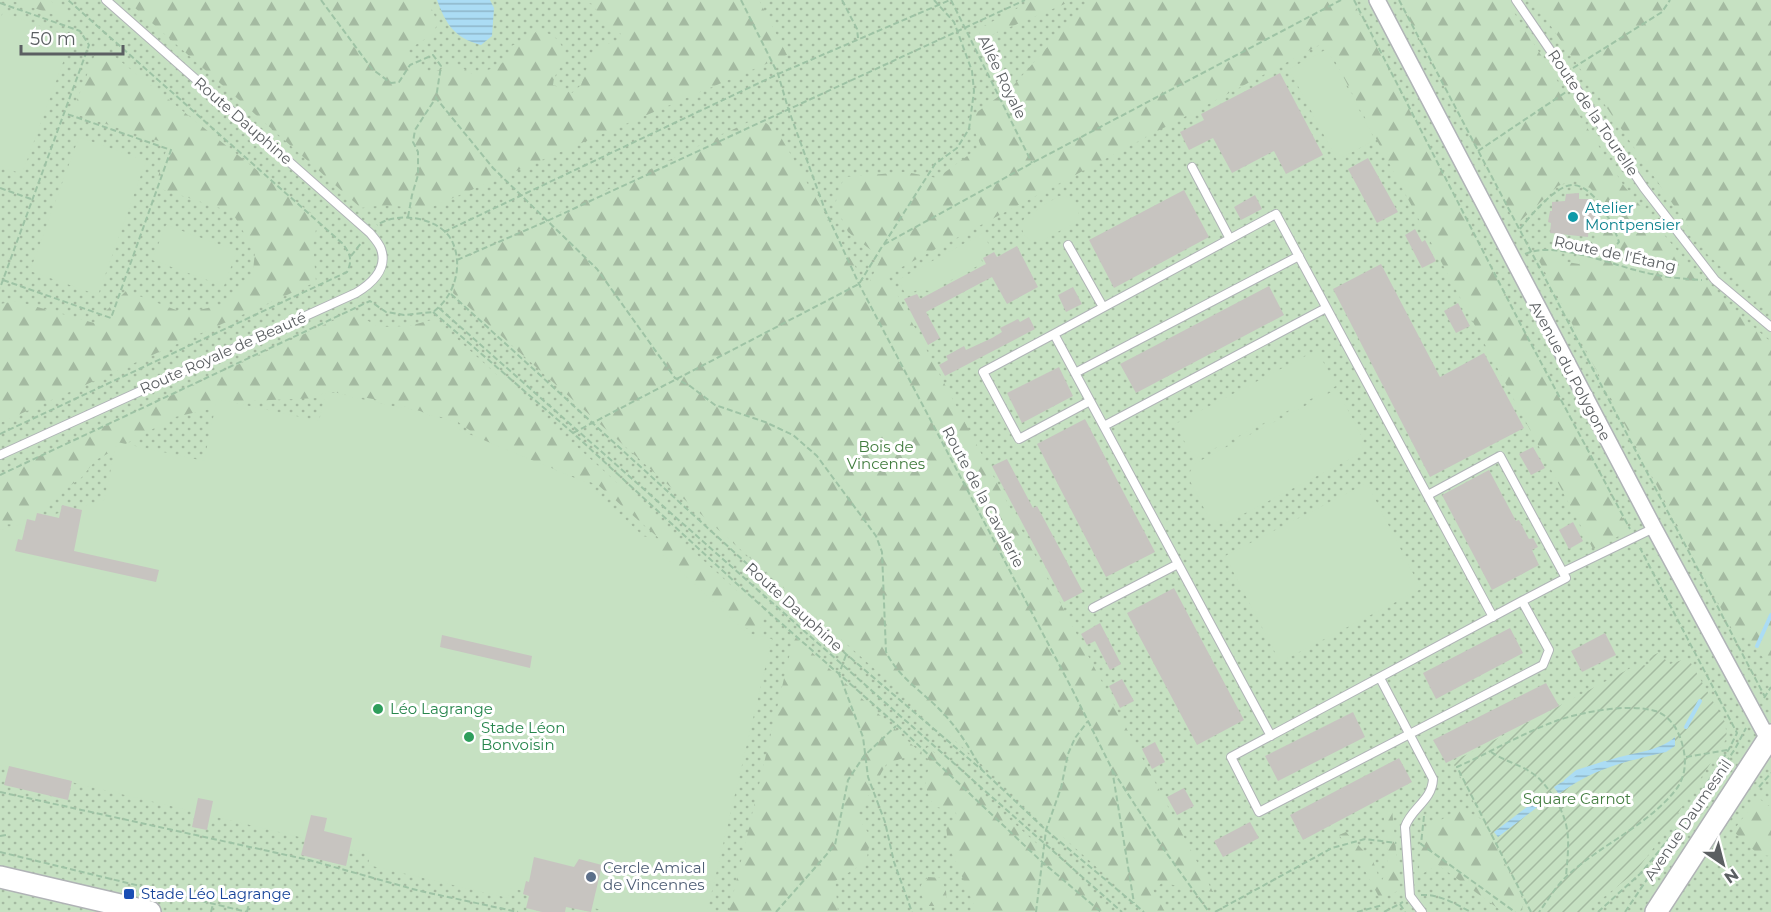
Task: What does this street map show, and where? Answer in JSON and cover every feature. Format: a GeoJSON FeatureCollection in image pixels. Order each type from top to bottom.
{"type":"FeatureCollection","features":[{"type":"Feature","properties":{"kind":"street","name":"Avenue du Polygone"},"geometry":{"type":"LineString","coordinates":[[1377,0],[1654,528],[1770,737]]}},
{"type":"Feature","properties":{"kind":"street","name":"Avenue Daumesnil"},"geometry":{"type":"LineString","coordinates":[[1656,912],[1770,737]]}},
{"type":"Feature","properties":{"kind":"street"},"geometry":{"type":"LineString","coordinates":[[0,877],[150,912]]}},
{"type":"Feature","properties":{"kind":"lane","name":"Route Dauphine"},"geometry":{"type":"LineString","coordinates":[[106,0],[353,218]]}},
{"type":"Feature","properties":{"kind":"lane","name":"Route de la Tourelle"},"geometry":{"type":"LineString","coordinates":[[1516,0],[1644,188],[1715,280],[1771,327]]}},
{"type":"Feature","properties":{"kind":"lane"},"geometry":{"type":"LineString","coordinates":[[1192,167],[1230,238]]}},
{"type":"Feature","properties":{"kind":"lane"},"geometry":{"type":"LineString","coordinates":[[1090,401],[1019,439],[983,372],[1276,214],[1493,617]]}},
{"type":"Feature","properties":{"kind":"lane","name":"Route Royale de Beauté"},"geometry":{"type":"LineString","coordinates":[[0,455],[366,287],[378,274],[382,257],[381,248],[370,233],[353,218]]}},
{"type":"Feature","properties":{"kind":"lane"},"geometry":{"type":"LineString","coordinates":[[1068,245],[1103,307]]}},
{"type":"Feature","properties":{"kind":"lane"},"geometry":{"type":"LineString","coordinates":[[1075,373],[1299,256]]}},
{"type":"Feature","properties":{"kind":"lane"},"geometry":{"type":"LineString","coordinates":[[1104,426],[1326,308]]}},
{"type":"Feature","properties":{"kind":"lane"},"geometry":{"type":"LineString","coordinates":[[1054,334],[1271,736]]}},
{"type":"Feature","properties":{"kind":"lane"},"geometry":{"type":"LineString","coordinates":[[1428,495],[1500,456],[1566,578],[1522,601],[1380,678],[1231,757],[1259,812],[1543,666],[1549,650],[1522,601]]}},
{"type":"Feature","properties":{"kind":"lane"},"geometry":{"type":"LineString","coordinates":[[1563,572],[1654,528]]}},
{"type":"Feature","properties":{"kind":"lane"},"geometry":{"type":"LineString","coordinates":[[1093,608],[1178,564]]}},
{"type":"Feature","properties":{"kind":"lane"},"geometry":{"type":"LineString","coordinates":[[1380,678],[1432,779],[1432,789],[1427,799],[1407,819],[1405,827],[1410,896],[1422,912]]}},
{"type":"Feature","properties":{"kind":"path"},"geometry":{"type":"LineString","coordinates":[[0,434],[347,272],[351,264],[351,256],[342,243],[68,0]]}},
{"type":"Feature","properties":{"kind":"path"},"geometry":{"type":"LineString","coordinates":[[321,0],[372,69],[391,83],[399,82],[410,65],[433,55],[441,66],[436,98],[415,130],[413,142],[418,153],[418,176],[408,217]]}},
{"type":"Feature","properties":{"kind":"path"},"geometry":{"type":"LineString","coordinates":[[741,0],[778,74],[788,108]]}},
{"type":"Feature","properties":{"kind":"path"},"geometry":{"type":"LineString","coordinates":[[842,0],[857,29],[858,39]]}},
{"type":"Feature","properties":{"kind":"path"},"geometry":{"type":"LineString","coordinates":[[573,433],[859,284],[935,164],[957,148],[969,129],[974,91],[972,71],[954,22],[934,0]]}},
{"type":"Feature","properties":{"kind":"path"},"geometry":{"type":"LineString","coordinates":[[444,232],[778,74],[951,0]]}},
{"type":"Feature","properties":{"kind":"path","name":"Allée Royale"},"geometry":{"type":"LineString","coordinates":[[951,0],[1032,164]]}},
{"type":"Feature","properties":{"kind":"path"},"geometry":{"type":"LineString","coordinates":[[456,260],[547,221],[1025,0]]}},
{"type":"Feature","properties":{"kind":"path"},"geometry":{"type":"LineString","coordinates":[[883,245],[1341,0]]}},
{"type":"Feature","properties":{"kind":"path"},"geometry":{"type":"LineString","coordinates":[[1354,0],[1521,325],[1737,733],[1682,824],[1641,873],[1598,912]]}},
{"type":"Feature","properties":{"kind":"path"},"geometry":{"type":"LineString","coordinates":[[1399,0],[1765,697]]}},
{"type":"Feature","properties":{"kind":"path"},"geometry":{"type":"LineString","coordinates":[[1565,72],[1662,12],[1671,0]]}},
{"type":"Feature","properties":{"kind":"path"},"geometry":{"type":"LineString","coordinates":[[0,3],[80,31],[89,45],[0,288]]}},
{"type":"Feature","properties":{"kind":"path"},"geometry":{"type":"LineString","coordinates":[[1478,150],[1533,115],[1574,85]]}},
{"type":"Feature","properties":{"kind":"path"},"geometry":{"type":"LineString","coordinates":[[436,98],[473,146],[520,196],[534,206],[597,269],[675,378],[715,405],[782,429],[817,456],[876,536],[882,552],[886,652],[902,676],[944,713],[967,744],[982,770]]}},
{"type":"Feature","properties":{"kind":"path","name":"Route de la Cavalerie"},"geometry":{"type":"LineString","coordinates":[[788,108],[825,210],[859,284],[1112,769],[1134,903]]}},
{"type":"Feature","properties":{"kind":"path"},"geometry":{"type":"LineString","coordinates":[[3,280],[111,318],[171,150],[64,113]]}},
{"type":"Feature","properties":{"kind":"path"},"geometry":{"type":"LineString","coordinates":[[1520,229],[1536,209],[1562,188],[1573,185],[1585,189],[1608,216],[1619,242],[1599,260]]}},
{"type":"Feature","properties":{"kind":"path"},"geometry":{"type":"LineString","coordinates":[[0,188],[32,200]]}},
{"type":"Feature","properties":{"kind":"path"},"geometry":{"type":"LineString","coordinates":[[0,475],[370,301],[386,312],[404,315],[433,312],[439,308],[451,294],[455,284],[456,260],[452,240],[431,223],[418,218],[383,220],[377,225]]}},
{"type":"Feature","properties":{"kind":"path"},"geometry":{"type":"LineString","coordinates":[[351,256],[362,242]]}},
{"type":"Feature","properties":{"kind":"path","name":"Route de l'Étang"},"geometry":{"type":"LineString","coordinates":[[1512,260],[1531,251],[1557,250],[1646,273],[1682,279],[1715,280]]}},
{"type":"Feature","properties":{"kind":"path","name":"Route Dauphine"},"geometry":{"type":"LineString","coordinates":[[451,294],[846,654],[982,770],[1046,830],[1144,912]]}},
{"type":"Feature","properties":{"kind":"path","name":"Route Dauphine"},"geometry":{"type":"LineString","coordinates":[[439,308],[1122,912]]}},
{"type":"Feature","properties":{"kind":"path"},"geometry":{"type":"LineString","coordinates":[[433,312],[573,433],[748,594],[897,725],[1041,861],[1101,912]]}},
{"type":"Feature","properties":{"kind":"path"},"geometry":{"type":"LineString","coordinates":[[846,654],[839,675],[863,737],[868,777],[885,822],[894,862],[912,912]]}},
{"type":"Feature","properties":{"kind":"path"},"geometry":{"type":"LineString","coordinates":[[1760,705],[1771,687]]}},
{"type":"Feature","properties":{"kind":"path"},"geometry":{"type":"LineString","coordinates":[[1531,912],[1457,767],[1556,721],[1596,711],[1625,708],[1655,711],[1665,717],[1676,728],[1686,757],[1684,773],[1675,791],[1658,807],[1566,877],[1539,912]]}},
{"type":"Feature","properties":{"kind":"path"},"geometry":{"type":"LineString","coordinates":[[1036,912],[1046,830],[1068,754],[1075,738],[1088,721]]}},
{"type":"Feature","properties":{"kind":"path"},"geometry":{"type":"LineString","coordinates":[[776,912],[835,845],[848,780],[864,756],[897,725]]}},
{"type":"Feature","properties":{"kind":"path","name":"Avenue Daumesnil"},"geometry":{"type":"LineString","coordinates":[[1625,912],[1735,749],[1748,726]]}},
{"type":"Feature","properties":{"kind":"path"},"geometry":{"type":"LineString","coordinates":[[1686,757],[1735,749]]}},
{"type":"Feature","properties":{"kind":"path"},"geometry":{"type":"LineString","coordinates":[[1491,752],[1504,761],[1521,766],[1537,776],[1559,806],[1566,820],[1569,838],[1566,877]]}},
{"type":"Feature","properties":{"kind":"path"},"geometry":{"type":"LineString","coordinates":[[1112,769],[1209,912]]}},
{"type":"Feature","properties":{"kind":"path"},"geometry":{"type":"LineString","coordinates":[[0,792],[309,860],[420,891],[518,912]]}},
{"type":"Feature","properties":{"kind":"path"},"geometry":{"type":"LineString","coordinates":[[1427,799],[1421,844],[1515,912]]}},
{"type":"Feature","properties":{"kind":"path"},"geometry":{"type":"LineString","coordinates":[[0,836],[6,835]]}},
{"type":"Feature","properties":{"kind":"path"},"geometry":{"type":"LineString","coordinates":[[1215,912],[1332,848],[1365,839],[1405,844]]}},
{"type":"Feature","properties":{"kind":"path"},"geometry":{"type":"LineString","coordinates":[[0,852],[247,912],[252,889]]}},
{"type":"Feature","properties":{"kind":"path"},"geometry":{"type":"LineString","coordinates":[[1384,912],[1410,896],[1428,895],[1448,900],[1471,912]]}},
{"type":"Feature","properties":{"kind":"path"},"geometry":{"type":"LineString","coordinates":[[211,912],[213,904]]}},
{"type":"Feature","properties":{"kind":"path"},"geometry":{"type":"LineString","coordinates":[[1400,904],[1405,912]]}},
{"type":"Feature","properties":{"kind":"path"},"geometry":{"type":"LineString","coordinates":[[1357,912],[1383,905]]}},
{"type":"Feature","properties":{"kind":"green space","name":"Bois de Vincennes"},"geometry":{"type":"Polygon","coordinates":[[[0,0],[1771,0],[1771,912],[0,912],[0,0]]]}},
{"type":"Feature","properties":{"kind":"green space"},"geometry":{"type":"Polygon","coordinates":[[[10,0],[50,0],[73,21],[10,0]]]}},
{"type":"Feature","properties":{"kind":"green space"},"geometry":{"type":"Polygon","coordinates":[[[126,0],[428,0],[438,24],[430,36],[406,51],[421,71],[432,73],[454,63],[472,74],[492,69],[502,63],[511,46],[526,40],[537,31],[556,38],[562,46],[567,56],[553,85],[572,93],[581,85],[594,48],[621,40],[621,34],[609,27],[592,4],[582,0],[759,0],[787,55],[425,210],[393,206],[361,208],[126,0]]]}},
{"type":"Feature","properties":{"kind":"green space"},"geometry":{"type":"Polygon","coordinates":[[[1033,0],[1074,0],[982,39],[978,29],[1033,0]]]}},
{"type":"Feature","properties":{"kind":"green space"},"geometry":{"type":"Polygon","coordinates":[[[1089,0],[1352,0],[1629,531],[1593,549],[1325,42],[887,275],[1213,892],[1162,883],[1153,890],[1165,912],[1147,912],[453,293],[459,261],[759,117],[779,134],[867,287],[881,258],[848,232],[835,204],[844,177],[906,172],[937,178],[981,146],[969,118],[1013,86],[1089,0]]]}},
{"type":"Feature","properties":{"kind":"green space"},"geometry":{"type":"Polygon","coordinates":[[[1399,0],[1506,0],[1624,186],[1719,297],[1771,342],[1771,658],[1767,662],[1742,633],[1736,637],[1535,253],[1553,252],[1567,262],[1579,264],[1581,247],[1599,237],[1607,206],[1590,188],[1573,180],[1558,186],[1516,225],[1399,0]]]}},
{"type":"Feature","properties":{"kind":"green space"},"geometry":{"type":"Polygon","coordinates":[[[1533,0],[1771,0],[1771,313],[1707,254],[1533,0]]]}},
{"type":"Feature","properties":{"kind":"green space"},"geometry":{"type":"Polygon","coordinates":[[[3,12],[72,38],[22,174],[0,166],[0,21],[3,12]]]}},
{"type":"Feature","properties":{"kind":"green space"},"geometry":{"type":"Polygon","coordinates":[[[99,44],[318,219],[313,245],[316,282],[0,423],[0,304],[16,301],[94,323],[126,291],[184,313],[222,305],[252,280],[255,252],[232,212],[155,187],[168,144],[72,113],[99,44]]]}},
{"type":"Feature","properties":{"kind":"green space"},"geometry":{"type":"Polygon","coordinates":[[[1327,49],[1375,140],[1337,160],[1289,69],[1327,49]]]}},
{"type":"Feature","properties":{"kind":"green space"},"geometry":{"type":"Polygon","coordinates":[[[79,137],[146,161],[98,295],[30,271],[79,137]]]}},
{"type":"Feature","properties":{"kind":"green space"},"geometry":{"type":"Polygon","coordinates":[[[1059,196],[1070,198],[1077,204],[1079,213],[1074,223],[1043,240],[1031,241],[1022,230],[1025,217],[1059,196]]]}},
{"type":"Feature","properties":{"kind":"green space"},"geometry":{"type":"Polygon","coordinates":[[[166,225],[237,251],[224,286],[152,260],[166,225]]]}},
{"type":"Feature","properties":{"kind":"green space"},"geometry":{"type":"Polygon","coordinates":[[[983,233],[992,251],[980,257],[983,263],[931,291],[918,290],[906,295],[898,280],[983,233]]]}},
{"type":"Feature","properties":{"kind":"green space"},"geometry":{"type":"Polygon","coordinates":[[[352,312],[379,327],[409,326],[435,319],[764,615],[760,631],[686,615],[659,583],[661,540],[598,485],[493,447],[458,422],[385,401],[326,391],[318,398],[246,401],[175,417],[96,460],[81,478],[47,502],[24,525],[0,524],[0,474],[352,312]]]}},
{"type":"Feature","properties":{"kind":"green space"},"geometry":{"type":"Polygon","coordinates":[[[1317,350],[1336,386],[1194,459],[1175,424],[1317,350]]]}},
{"type":"Feature","properties":{"kind":"green space"},"geometry":{"type":"Polygon","coordinates":[[[1337,389],[1363,439],[1362,451],[1226,523],[1211,522],[1190,481],[1190,472],[1194,464],[1337,389]]]}},
{"type":"Feature","properties":{"kind":"green space","name":"Léo Lagrange"},"geometry":{"type":"Polygon","coordinates":[[[326,391],[401,408],[406,407],[420,413],[458,422],[457,429],[587,483],[643,536],[663,541],[661,553],[747,633],[772,639],[707,912],[610,912],[511,888],[508,898],[368,865],[370,854],[0,765],[0,530],[104,500],[117,442],[204,461],[217,399],[319,421],[316,434],[326,391]]]}},
{"type":"Feature","properties":{"kind":"green space"},"geometry":{"type":"Polygon","coordinates":[[[1367,483],[1421,589],[1280,662],[1225,556],[1367,483]]]}},
{"type":"Feature","properties":{"kind":"green space"},"geometry":{"type":"Polygon","coordinates":[[[794,636],[921,753],[887,763],[857,816],[871,837],[866,862],[835,881],[838,912],[729,912],[794,636]]]}},
{"type":"Feature","properties":{"kind":"green space","name":"Square Carnot"},"geometry":{"type":"Polygon","coordinates":[[[1658,653],[1670,664],[1688,658],[1725,722],[1727,738],[1665,833],[1628,878],[1585,912],[1531,912],[1452,761],[1642,662],[1645,666],[1650,663],[1649,657],[1658,653]]]}},
{"type":"Feature","properties":{"kind":"green space"},"geometry":{"type":"Polygon","coordinates":[[[928,747],[1114,912],[977,912],[948,844],[946,826],[957,818],[955,808],[947,810],[934,806],[928,795],[926,784],[932,763],[921,753],[928,747]]]}},
{"type":"Feature","properties":{"kind":"green space"},"geometry":{"type":"Polygon","coordinates":[[[1758,798],[1771,807],[1771,856],[1759,855],[1733,831],[1758,798]]]}},
{"type":"Feature","properties":{"kind":"green space"},"geometry":{"type":"Polygon","coordinates":[[[1460,808],[1483,820],[1524,902],[1521,912],[1503,912],[1438,865],[1422,874],[1419,869],[1422,832],[1460,808]]]}},
{"type":"Feature","properties":{"kind":"green space"},"geometry":{"type":"Polygon","coordinates":[[[1392,809],[1400,890],[1380,899],[1362,865],[1339,835],[1346,832],[1373,861],[1382,880],[1388,857],[1383,811],[1392,809]]]}},
{"type":"Feature","properties":{"kind":"green space"},"geometry":{"type":"Polygon","coordinates":[[[928,877],[941,878],[946,891],[947,901],[939,906],[926,906],[922,896],[921,885],[928,877]]]}},
{"type":"Feature","properties":{"kind":"water"},"geometry":{"type":"Polygon","coordinates":[[[437,0],[490,0],[494,8],[492,36],[481,45],[464,39],[448,23],[437,0]]]}},
{"type":"Feature","properties":{"kind":"water"},"geometry":{"type":"Polygon","coordinates":[[[1675,737],[1675,746],[1666,752],[1599,771],[1560,793],[1554,787],[1598,764],[1653,749],[1675,737]]]}},
{"type":"Feature","properties":{"kind":"water"},"geometry":{"type":"Polygon","coordinates":[[[1543,795],[1548,799],[1498,837],[1494,832],[1543,795]]]}},
{"type":"Feature","properties":{"kind":"building"},"geometry":{"type":"Polygon","coordinates":[[[1280,73],[1323,155],[1286,174],[1274,151],[1232,173],[1213,138],[1189,150],[1180,132],[1204,120],[1201,114],[1280,73]]]}},
{"type":"Feature","properties":{"kind":"building"},"geometry":{"type":"Polygon","coordinates":[[[1368,158],[1398,212],[1377,223],[1348,169],[1368,158]]]}},
{"type":"Feature","properties":{"kind":"building"},"geometry":{"type":"Polygon","coordinates":[[[1184,190],[1209,237],[1114,288],[1089,240],[1184,190]]]}},
{"type":"Feature","properties":{"kind":"building","name":"Atelier Montpensier"},"geometry":{"type":"Polygon","coordinates":[[[1579,193],[1579,199],[1591,199],[1590,212],[1597,212],[1597,223],[1589,224],[1588,237],[1550,233],[1551,223],[1548,222],[1552,202],[1565,201],[1566,194],[1579,193]]]}},
{"type":"Feature","properties":{"kind":"building"},"geometry":{"type":"Polygon","coordinates":[[[1255,195],[1262,209],[1241,220],[1234,207],[1255,195]]]}},
{"type":"Feature","properties":{"kind":"building"},"geometry":{"type":"Polygon","coordinates":[[[1415,229],[1422,242],[1425,240],[1436,261],[1422,268],[1405,235],[1415,229]]]}},
{"type":"Feature","properties":{"kind":"building"},"geometry":{"type":"Polygon","coordinates":[[[1017,246],[1038,287],[1007,304],[992,277],[926,312],[940,338],[928,345],[904,299],[917,294],[920,299],[986,264],[983,258],[994,252],[997,257],[1017,246]]]}},
{"type":"Feature","properties":{"kind":"building"},"geometry":{"type":"Polygon","coordinates":[[[1381,264],[1440,377],[1484,353],[1524,428],[1430,477],[1333,289],[1381,264]]]}},
{"type":"Feature","properties":{"kind":"building"},"geometry":{"type":"Polygon","coordinates":[[[1269,286],[1284,315],[1136,393],[1120,364],[1269,286]]]}},
{"type":"Feature","properties":{"kind":"building"},"geometry":{"type":"Polygon","coordinates":[[[1073,287],[1082,304],[1066,312],[1058,295],[1073,287]]]}},
{"type":"Feature","properties":{"kind":"building"},"geometry":{"type":"Polygon","coordinates":[[[1458,303],[1470,326],[1456,333],[1444,311],[1458,303]]]}},
{"type":"Feature","properties":{"kind":"building"},"geometry":{"type":"Polygon","coordinates":[[[1029,317],[1035,329],[945,376],[939,365],[948,360],[946,356],[964,346],[966,350],[992,338],[1002,332],[1000,328],[1018,319],[1020,322],[1029,317]]]}},
{"type":"Feature","properties":{"kind":"building"},"geometry":{"type":"Polygon","coordinates":[[[1059,367],[1073,396],[1022,423],[1007,393],[1059,367]]]}},
{"type":"Feature","properties":{"kind":"building"},"geometry":{"type":"Polygon","coordinates":[[[1085,419],[1155,552],[1106,577],[1037,444],[1085,419]]]}},
{"type":"Feature","properties":{"kind":"building"},"geometry":{"type":"Polygon","coordinates":[[[1533,447],[1545,468],[1531,475],[1519,454],[1533,447]]]}},
{"type":"Feature","properties":{"kind":"building"},"geometry":{"type":"Polygon","coordinates":[[[1007,459],[1033,508],[1037,506],[1083,592],[1064,602],[992,466],[1007,459]]]}},
{"type":"Feature","properties":{"kind":"building"},"geometry":{"type":"Polygon","coordinates":[[[1489,470],[1516,521],[1519,520],[1529,539],[1533,538],[1538,547],[1532,550],[1539,565],[1492,590],[1442,495],[1489,470]]]}},
{"type":"Feature","properties":{"kind":"building"},"geometry":{"type":"Polygon","coordinates":[[[62,505],[82,510],[74,551],[159,570],[156,582],[15,551],[18,539],[22,540],[27,519],[35,521],[37,513],[59,518],[62,505]]]}},
{"type":"Feature","properties":{"kind":"building"},"geometry":{"type":"Polygon","coordinates":[[[1573,522],[1583,541],[1569,549],[1559,530],[1573,522]]]}},
{"type":"Feature","properties":{"kind":"building"},"geometry":{"type":"Polygon","coordinates":[[[1174,588],[1244,720],[1197,745],[1127,613],[1174,588]]]}},
{"type":"Feature","properties":{"kind":"building"},"geometry":{"type":"Polygon","coordinates":[[[1100,623],[1121,664],[1110,670],[1095,641],[1087,645],[1081,634],[1100,623]]]}},
{"type":"Feature","properties":{"kind":"building"},"geometry":{"type":"Polygon","coordinates":[[[1510,628],[1523,653],[1436,699],[1423,673],[1510,628]]]}},
{"type":"Feature","properties":{"kind":"building"},"geometry":{"type":"Polygon","coordinates":[[[1605,633],[1616,655],[1582,672],[1571,651],[1605,633]]]}},
{"type":"Feature","properties":{"kind":"building"},"geometry":{"type":"Polygon","coordinates":[[[442,635],[532,656],[530,668],[440,647],[442,635]]]}},
{"type":"Feature","properties":{"kind":"building"},"geometry":{"type":"Polygon","coordinates":[[[1122,679],[1134,701],[1120,708],[1109,686],[1122,679]]]}},
{"type":"Feature","properties":{"kind":"building"},"geometry":{"type":"Polygon","coordinates":[[[1546,683],[1559,706],[1446,763],[1433,740],[1546,683]]]}},
{"type":"Feature","properties":{"kind":"building"},"geometry":{"type":"Polygon","coordinates":[[[1353,712],[1365,737],[1278,781],[1265,756],[1353,712]]]}},
{"type":"Feature","properties":{"kind":"building"},"geometry":{"type":"Polygon","coordinates":[[[1155,742],[1165,762],[1152,769],[1142,749],[1155,742]]]}},
{"type":"Feature","properties":{"kind":"building"},"geometry":{"type":"Polygon","coordinates":[[[1399,758],[1412,782],[1303,840],[1290,815],[1399,758]]]}},
{"type":"Feature","properties":{"kind":"building"},"geometry":{"type":"Polygon","coordinates":[[[9,766],[72,781],[68,800],[4,785],[9,766]]]}},
{"type":"Feature","properties":{"kind":"building"},"geometry":{"type":"Polygon","coordinates":[[[1184,788],[1194,806],[1177,815],[1167,797],[1184,788]]]}},
{"type":"Feature","properties":{"kind":"building"},"geometry":{"type":"Polygon","coordinates":[[[198,798],[213,801],[207,830],[192,827],[198,798]]]}},
{"type":"Feature","properties":{"kind":"building"},"geometry":{"type":"Polygon","coordinates":[[[311,815],[327,818],[324,831],[352,838],[346,866],[301,855],[311,815]]]}},
{"type":"Feature","properties":{"kind":"building"},"geometry":{"type":"Polygon","coordinates":[[[1250,822],[1259,838],[1223,857],[1214,841],[1250,822]]]}},
{"type":"Feature","properties":{"kind":"building"},"geometry":{"type":"Polygon","coordinates":[[[534,857],[574,867],[579,859],[602,865],[591,912],[566,907],[565,912],[542,912],[526,908],[529,896],[523,894],[526,881],[529,882],[534,857]]]}},
{"type":"Feature","properties":{"kind":"waterway"},"geometry":{"type":"LineString","coordinates":[[1757,646],[1771,615]]}},
{"type":"Feature","properties":{"kind":"waterway"},"geometry":{"type":"LineString","coordinates":[[1686,727],[1700,701]]}},
{"type":"Feature","properties":{"kind":"waterway"},"geometry":{"type":"LineString","coordinates":[[1566,781],[1577,772],[1605,763]]}},
{"type":"Feature","properties":{"kind":"place","name":"Atelier Montpensier"},"geometry":{"type":"Point","coordinates":[1573,217]}},
{"type":"Feature","properties":{"kind":"place","name":"Léo Lagrange"},"geometry":{"type":"Point","coordinates":[378,709]}},
{"type":"Feature","properties":{"kind":"place","name":"Stade Léon Bonvoisin"},"geometry":{"type":"Point","coordinates":[469,737]}},
{"type":"Feature","properties":{"kind":"place","name":"Cercle Amical de Vincennes"},"geometry":{"type":"Point","coordinates":[591,877]}},
{"type":"Feature","properties":{"kind":"place","name":"Stade Léo Lagrange"},"geometry":{"type":"Point","coordinates":[129,894]}}]}
